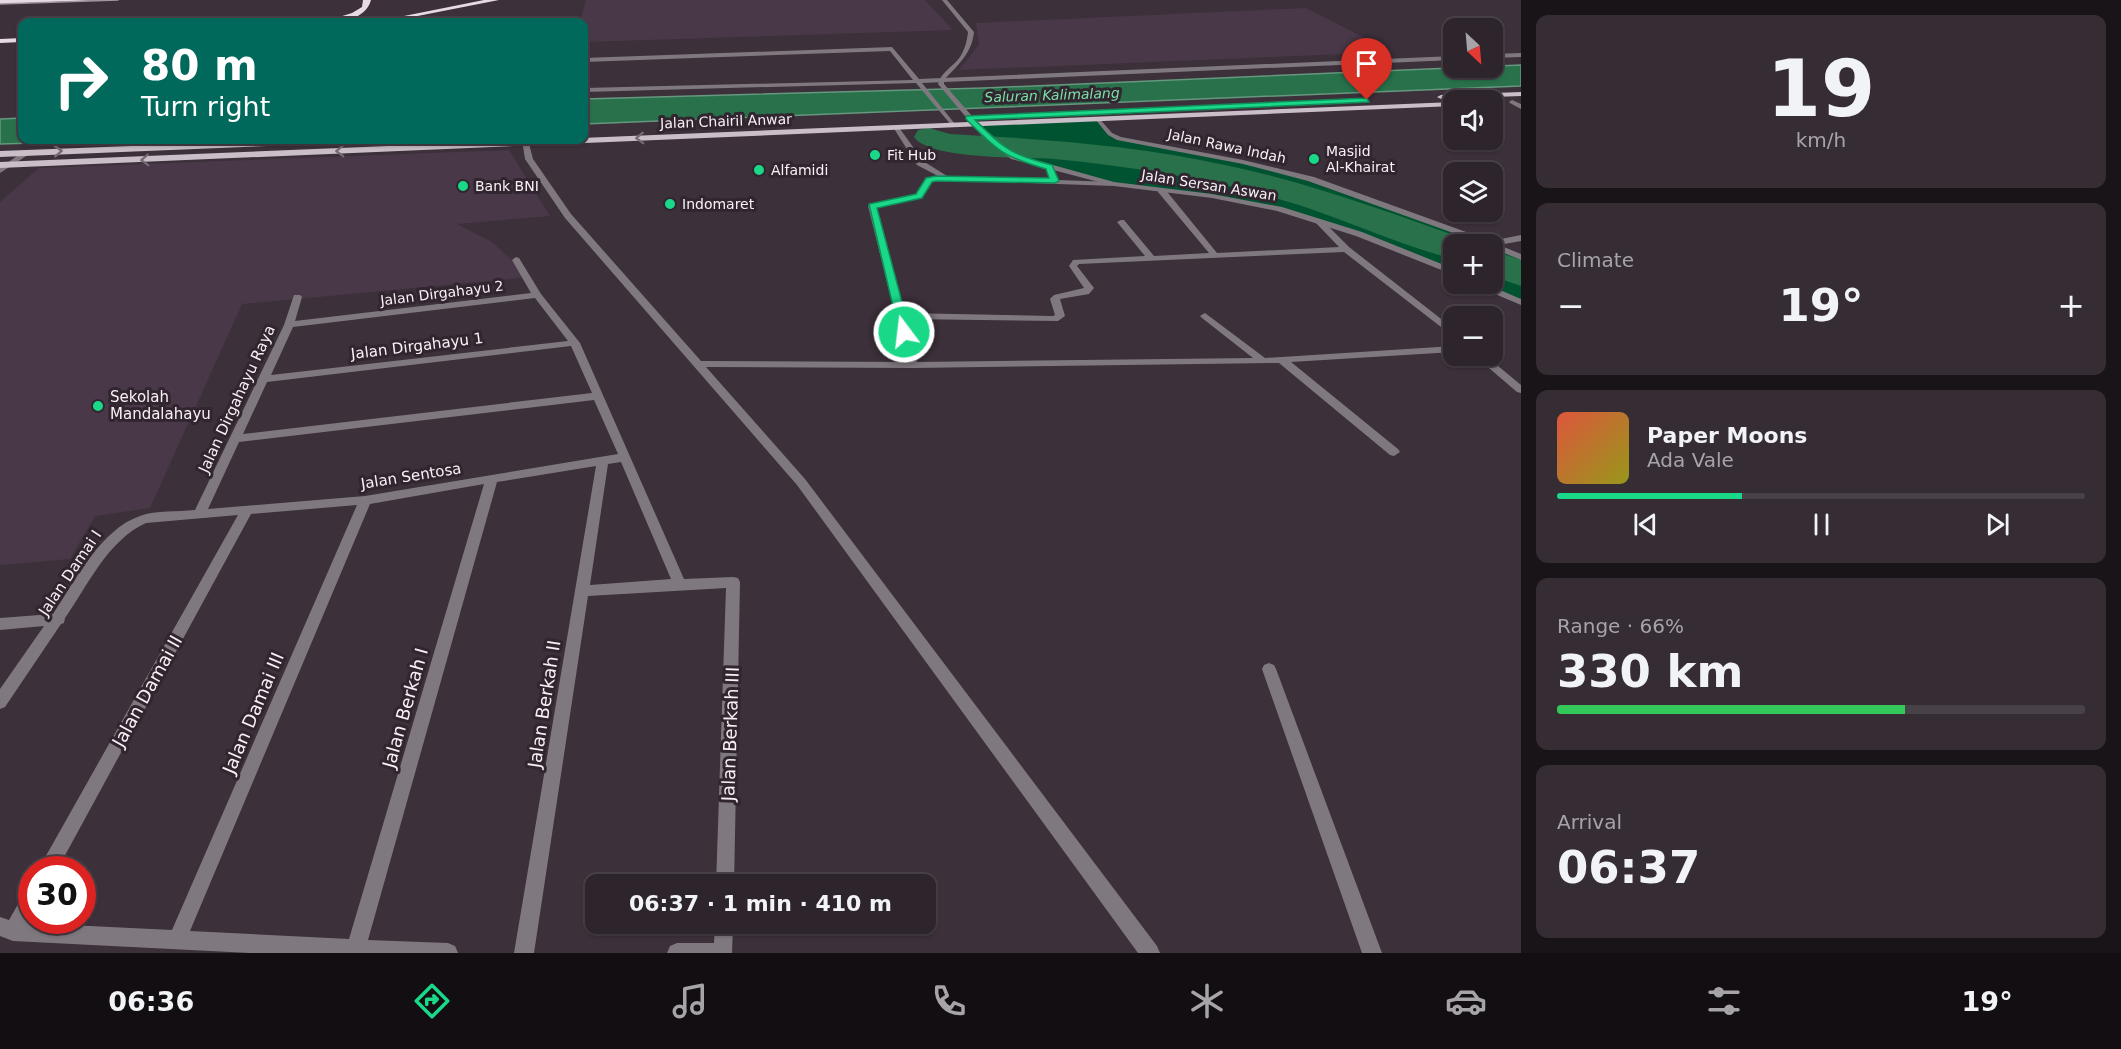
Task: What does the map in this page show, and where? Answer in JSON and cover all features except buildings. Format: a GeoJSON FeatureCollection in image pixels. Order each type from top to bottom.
{"type":"FeatureCollection","features":[{"type":"Feature","properties":{"kind":"highway"},"geometry":{"type":"LineString","coordinates":[[0,2],[24,0]]}},
{"type":"Feature","properties":{"kind":"highway"},"geometry":{"type":"LineString","coordinates":[[0,2],[99,0]]}},
{"type":"Feature","properties":{"kind":"highway"},"geometry":{"type":"LineString","coordinates":[[343,18],[355,15],[365,8],[367,0]]}},
{"type":"Feature","properties":{"kind":"highway"},"geometry":{"type":"LineString","coordinates":[[399,18],[495,0]]}},
{"type":"Feature","properties":{"kind":"highway"},"geometry":{"type":"LineString","coordinates":[[0,41],[18,40]]}},
{"type":"Feature","properties":{"kind":"highway"},"geometry":{"type":"LineString","coordinates":[[0,50],[18,48]]}},
{"type":"Feature","properties":{"kind":"main road","name":"Jalan Chairil Anwar"},"geometry":{"type":"LineString","coordinates":[[1503,95],[1521,94]]}},
{"type":"Feature","properties":{"kind":"main road","name":"Jalan Chairil Anwar"},"geometry":{"type":"LineString","coordinates":[[618,129],[948,119],[1443,97]]}},
{"type":"Feature","properties":{"kind":"main road","name":"Jalan Chairil Anwar"},"geometry":{"type":"LineString","coordinates":[[969,118],[1098,119],[1443,105]]}},
{"type":"Feature","properties":{"kind":"main road"},"geometry":{"type":"LineString","coordinates":[[1234,106],[1243,114]]}},
{"type":"Feature","properties":{"kind":"main road","name":"Jalan Chairil Anwar"},"geometry":{"type":"LineString","coordinates":[[588,139],[896,127],[948,119]]}},
{"type":"Feature","properties":{"kind":"main road"},"geometry":{"type":"LineString","coordinates":[[0,154],[244,144]]}},
{"type":"Feature","properties":{"kind":"main road","name":"Jalan Chairil Anwar"},"geometry":{"type":"LineString","coordinates":[[4,165],[460,144]]}},
{"type":"Feature","properties":{"kind":"street"},"geometry":{"type":"LineString","coordinates":[[941,82],[963,57],[970,42],[971,32],[944,0]]}},
{"type":"Feature","properties":{"kind":"street"},"geometry":{"type":"LineString","coordinates":[[588,60],[890,49],[895,50],[948,119]]}},
{"type":"Feature","properties":{"kind":"street"},"geometry":{"type":"LineString","coordinates":[[1503,56],[1521,55]]}},
{"type":"Feature","properties":{"kind":"street"},"geometry":{"type":"LineString","coordinates":[[588,90],[941,82],[1443,59]]}},
{"type":"Feature","properties":{"kind":"street","name":"Jalan Sersan Aswan"},"geometry":{"type":"LineString","coordinates":[[941,82],[969,118],[1001,150],[1014,157],[1114,184],[1212,196],[1279,209],[1359,234],[1443,266]]}},
{"type":"Feature","properties":{"kind":"street"},"geometry":{"type":"LineString","coordinates":[[1517,101],[1521,106]]}},
{"type":"Feature","properties":{"kind":"street","name":"Jalan Rawa Indah"},"geometry":{"type":"LineString","coordinates":[[1098,119],[1110,134],[1119,139],[1243,162],[1311,179],[1460,234]]}},
{"type":"Feature","properties":{"kind":"street"},"geometry":{"type":"LineString","coordinates":[[896,127],[920,163],[934,174],[947,178]]}},
{"type":"Feature","properties":{"kind":"street"},"geometry":{"type":"LineString","coordinates":[[526,144],[529,159],[568,216],[801,482],[1149,953]]}},
{"type":"Feature","properties":{"kind":"street"},"geometry":{"type":"LineString","coordinates":[[0,171],[4,165],[27,153]]}},
{"type":"Feature","properties":{"kind":"street"},"geometry":{"type":"LineString","coordinates":[[1049,167],[1055,181]]}},
{"type":"Feature","properties":{"kind":"street"},"geometry":{"type":"LineString","coordinates":[[913,365],[871,208],[882,202],[919,196],[929,180],[947,178],[1114,184]]}},
{"type":"Feature","properties":{"kind":"street"},"geometry":{"type":"LineString","coordinates":[[1161,190],[1214,254]]}},
{"type":"Feature","properties":{"kind":"street"},"geometry":{"type":"LineString","coordinates":[[1121,222],[1151,258]]}},
{"type":"Feature","properties":{"kind":"street"},"geometry":{"type":"LineString","coordinates":[[1319,222],[1346,249],[1443,325]]}},
{"type":"Feature","properties":{"kind":"street"},"geometry":{"type":"LineString","coordinates":[[1503,243],[1521,238]]}},
{"type":"Feature","properties":{"kind":"street"},"geometry":{"type":"LineString","coordinates":[[900,316],[1055,319],[1060,316],[1055,299],[1057,297],[1086,292],[1089,288],[1072,266],[1074,263],[1346,249]]}},
{"type":"Feature","properties":{"kind":"street","name":"Jalan Rawa Indah"},"geometry":{"type":"LineString","coordinates":[[1503,250],[1521,257]]}},
{"type":"Feature","properties":{"kind":"street"},"geometry":{"type":"LineString","coordinates":[[516,261],[537,295],[575,343],[680,584],[582,591]]}},
{"type":"Feature","properties":{"kind":"street"},"geometry":{"type":"LineString","coordinates":[[1502,294],[1521,302]]}},
{"type":"Feature","properties":{"kind":"street","name":"Jalan Dirgahayu 2"},"geometry":{"type":"LineString","coordinates":[[289,325],[537,295]]}},
{"type":"Feature","properties":{"kind":"street","name":"Jalan Dirgahayu Raya"},"geometry":{"type":"LineString","coordinates":[[200,513],[289,325],[297,297]]}},
{"type":"Feature","properties":{"kind":"street"},"geometry":{"type":"LineString","coordinates":[[1205,316],[1263,361]]}},
{"type":"Feature","properties":{"kind":"street","name":"Jalan Dirgahayu 1"},"geometry":{"type":"LineString","coordinates":[[263,379],[575,343]]}},
{"type":"Feature","properties":{"kind":"street"},"geometry":{"type":"LineString","coordinates":[[696,364],[913,365],[1263,361],[1443,350]]}},
{"type":"Feature","properties":{"kind":"street"},"geometry":{"type":"LineString","coordinates":[[1282,360],[1394,452]]}},
{"type":"Feature","properties":{"kind":"street"},"geometry":{"type":"LineString","coordinates":[[1492,366],[1521,390]]}},
{"type":"Feature","properties":{"kind":"street"},"geometry":{"type":"LineString","coordinates":[[235,439],[598,396]]}},
{"type":"Feature","properties":{"kind":"street","name":"Jalan Sentosa"},"geometry":{"type":"LineString","coordinates":[[200,513],[246,512],[365,501],[625,457]]}},
{"type":"Feature","properties":{"kind":"street","name":"Jalan Berkah II"},"geometry":{"type":"LineString","coordinates":[[524,953],[603,461]]}},
{"type":"Feature","properties":{"kind":"street","name":"Jalan Berkah I"},"geometry":{"type":"LineString","coordinates":[[356,948],[492,479]]}},
{"type":"Feature","properties":{"kind":"street","name":"Jalan Damai III"},"geometry":{"type":"LineString","coordinates":[[177,940],[365,501]]}},
{"type":"Feature","properties":{"kind":"street","name":"Jalan Damai II"},"geometry":{"type":"LineString","coordinates":[[55,856],[246,512]]}},
{"type":"Feature","properties":{"kind":"street","name":"Jalan Damai I"},"geometry":{"type":"LineString","coordinates":[[0,702],[59,619],[106,547],[120,532],[144,519],[200,513]]}},
{"type":"Feature","properties":{"kind":"street","name":"Jalan Berkah III"},"geometry":{"type":"LineString","coordinates":[[680,584],[733,582],[725,874]]}},
{"type":"Feature","properties":{"kind":"street"},"geometry":{"type":"LineString","coordinates":[[0,624],[59,619]]}},
{"type":"Feature","properties":{"kind":"street"},"geometry":{"type":"LineString","coordinates":[[1269,669],[1372,953]]}},
{"type":"Feature","properties":{"kind":"street"},"geometry":{"type":"LineString","coordinates":[[7,929],[18,916]]}},
{"type":"Feature","properties":{"kind":"street"},"geometry":{"type":"LineString","coordinates":[[7,929],[448,953]]}},
{"type":"Feature","properties":{"kind":"street"},"geometry":{"type":"LineString","coordinates":[[676,953],[723,952],[724,934]]}},
{"type":"Feature","properties":{"kind":"shaded area"},"geometry":{"type":"Polygon","coordinates":[[[586,0],[925,0],[953,30],[588,42],[588,18],[581,18],[586,0]]]}},
{"type":"Feature","properties":{"kind":"shaded area"},"geometry":{"type":"Polygon","coordinates":[[[1306,8],[1392,52],[959,70],[979,45],[976,23],[1306,8]]]}},
{"type":"Feature","properties":{"kind":"shaded area"},"geometry":{"type":"Polygon","coordinates":[[[1098,119],[1111,135],[1273,169],[1461,234],[1443,234],[1443,268],[1359,234],[1279,209],[1212,196],[1114,184],[1014,157],[974,124],[1098,119]]]}},
{"type":"Feature","properties":{"kind":"shaded area","name":"Sekolah Mandalahayu"},"geometry":{"type":"Polygon","coordinates":[[[509,150],[550,216],[457,224],[492,242],[530,277],[242,304],[150,508],[95,516],[70,559],[0,565],[0,202],[39,168],[509,150]]]}},
{"type":"Feature","properties":{"kind":"shaded area"},"geometry":{"type":"Polygon","coordinates":[[[1503,250],[1521,257],[1521,302],[1502,294],[1503,250]]]}},
{"type":"Feature","properties":{"kind":"water","name":"Saluran Kalimalang"},"geometry":{"type":"Polygon","coordinates":[[[1521,65],[1521,86],[588,124],[588,99],[984,88],[1443,68],[1443,78],[1503,78],[1503,66],[1521,65]]]}},
{"type":"Feature","properties":{"kind":"water"},"geometry":{"type":"Polygon","coordinates":[[[18,118],[18,143],[0,144],[0,119],[18,118]]]}},
{"type":"Feature","properties":{"kind":"waterway"},"geometry":{"type":"LineString","coordinates":[[929,137],[946,143],[1123,157],[1227,175],[1313,198],[1443,244]]}},
{"type":"Feature","properties":{"kind":"waterway"},"geometry":{"type":"LineString","coordinates":[[1503,267],[1521,274]]}},
{"type":"Feature","properties":{"kind":"tram line"},"geometry":{"type":"LineString","coordinates":[[0,4],[118,0]]}},
{"type":"Feature","properties":{"kind":"place","name":"Fit Hub"},"geometry":{"type":"Point","coordinates":[875,155]}},
{"type":"Feature","properties":{"kind":"place","name":"Masjid Al-Khairat"},"geometry":{"type":"Point","coordinates":[1314,159]}},
{"type":"Feature","properties":{"kind":"place","name":"Alfamidi"},"geometry":{"type":"Point","coordinates":[759,170]}},
{"type":"Feature","properties":{"kind":"place","name":"Bank BNI"},"geometry":{"type":"Point","coordinates":[463,186]}},
{"type":"Feature","properties":{"kind":"place","name":"Indomaret"},"geometry":{"type":"Point","coordinates":[670,204]}},
{"type":"Feature","properties":{"kind":"place","name":"Sekolah Mandalahayu"},"geometry":{"type":"Point","coordinates":[98,406]}},
{"type":"Feature","properties":{"kind":"route"},"geometry":{"type":"LineString","coordinates":[[904,332],[872,206],[877,203],[919,196],[929,180],[936,178],[1055,181],[1049,167],[1014,157],[1001,150],[984,131],[968,118],[1367,100]]}}]}
